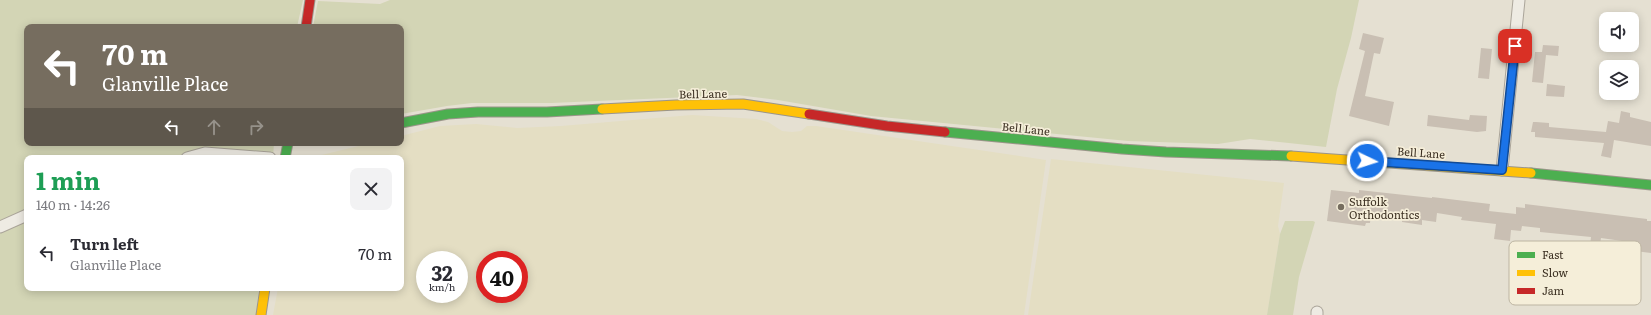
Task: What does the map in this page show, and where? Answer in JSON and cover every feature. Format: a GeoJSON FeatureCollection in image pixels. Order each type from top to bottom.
{"type":"FeatureCollection","features":[{"type":"Feature","properties":{"kind":"street"},"geometry":{"type":"LineString","coordinates":[[306,24],[310,0]]}},
{"type":"Feature","properties":{"kind":"street"},"geometry":{"type":"LineString","coordinates":[[1502,170],[1519,0]]}},
{"type":"Feature","properties":{"kind":"street","name":"Bell Lane"},"geometry":{"type":"LineString","coordinates":[[404,122],[448,114],[478,112],[547,112],[683,105],[743,104],[887,126],[1122,149],[1182,153],[1321,156],[1502,170],[1651,185]]}},
{"type":"Feature","properties":{"kind":"street"},"geometry":{"type":"LineString","coordinates":[[198,155],[205,153],[231,155]]}},
{"type":"Feature","properties":{"kind":"street"},"geometry":{"type":"LineString","coordinates":[[0,227],[24,216]]}},
{"type":"Feature","properties":{"kind":"street"},"geometry":{"type":"LineString","coordinates":[[261,315],[265,291]]}},
{"type":"Feature","properties":{"kind":"shaded area"},"geometry":{"type":"Polygon","coordinates":[[[692,115],[756,119],[768,122],[782,131],[801,131],[807,126],[816,126],[1046,160],[1024,315],[273,315],[277,291],[404,291],[404,155],[321,155],[359,146],[404,146],[404,135],[440,126],[476,124],[517,128],[561,126],[692,115]]]}},
{"type":"Feature","properties":{"kind":"shaded area"},"geometry":{"type":"Polygon","coordinates":[[[1051,159],[1284,183],[1278,226],[1280,234],[1267,315],[1028,315],[1051,159]]]}},
{"type":"Feature","properties":{"kind":"green space"},"geometry":{"type":"Polygon","coordinates":[[[0,0],[303,0],[298,24],[24,24],[24,146],[274,146],[273,155],[24,155],[24,291],[259,291],[256,315],[0,315],[0,0]]]}},
{"type":"Feature","properties":{"kind":"green space"},"geometry":{"type":"Polygon","coordinates":[[[390,0],[1359,0],[1351,38],[1337,89],[1326,147],[1250,139],[1218,144],[1128,141],[871,116],[778,100],[737,95],[551,103],[472,103],[404,113],[404,24],[314,24],[318,1],[380,4],[390,0]]]}},
{"type":"Feature","properties":{"kind":"green space"},"geometry":{"type":"Polygon","coordinates":[[[1285,221],[1315,222],[1299,277],[1293,315],[1267,315],[1280,234],[1285,221]]]}},
{"type":"Feature","properties":{"kind":"building"},"geometry":{"type":"Polygon","coordinates":[[[1363,33],[1384,38],[1380,54],[1374,53],[1365,96],[1394,102],[1389,126],[1349,116],[1365,51],[1359,49],[1363,33]]]}},
{"type":"Feature","properties":{"kind":"building"},"geometry":{"type":"Polygon","coordinates":[[[1543,45],[1559,46],[1558,56],[1546,55],[1543,83],[1532,82],[1535,52],[1542,52],[1543,45]]]}},
{"type":"Feature","properties":{"kind":"building"},"geometry":{"type":"Polygon","coordinates":[[[1481,48],[1492,49],[1489,79],[1478,78],[1481,48]]]}},
{"type":"Feature","properties":{"kind":"building"},"geometry":{"type":"Polygon","coordinates":[[[1547,84],[1565,86],[1564,97],[1546,96],[1547,84]]]}},
{"type":"Feature","properties":{"kind":"building"},"geometry":{"type":"Polygon","coordinates":[[[1621,111],[1630,113],[1630,117],[1651,122],[1651,146],[1614,140],[1611,158],[1601,156],[1604,143],[1535,137],[1535,132],[1531,132],[1533,122],[1536,122],[1549,123],[1549,127],[1606,132],[1608,121],[1619,123],[1621,111]]]}},
{"type":"Feature","properties":{"kind":"building"},"geometry":{"type":"Polygon","coordinates":[[[1428,115],[1469,120],[1470,115],[1487,116],[1486,131],[1477,132],[1427,126],[1428,115]]]}},
{"type":"Feature","properties":{"kind":"building"},"geometry":{"type":"Polygon","coordinates":[[[1331,190],[1359,193],[1359,190],[1490,204],[1489,211],[1516,214],[1516,207],[1525,208],[1525,204],[1647,219],[1647,221],[1651,221],[1651,253],[1641,252],[1641,241],[1622,241],[1601,238],[1601,241],[1591,241],[1591,237],[1540,232],[1540,228],[1522,226],[1521,231],[1511,230],[1510,241],[1494,239],[1496,224],[1461,220],[1462,217],[1437,213],[1436,222],[1422,220],[1422,225],[1402,222],[1402,217],[1371,213],[1370,223],[1366,223],[1365,226],[1327,221],[1331,190]]]}},
{"type":"Feature","properties":{"kind":"traffic: fast"},"geometry":{"type":"LineString","coordinates":[[404,122],[448,114],[478,112],[547,112],[602,109]]}},
{"type":"Feature","properties":{"kind":"traffic: fast"},"geometry":{"type":"LineString","coordinates":[[945,132],[1122,149],[1291,156]]}},
{"type":"Feature","properties":{"kind":"traffic: fast"},"geometry":{"type":"LineString","coordinates":[[286,155],[287,146]]}},
{"type":"Feature","properties":{"kind":"traffic: fast"},"geometry":{"type":"LineString","coordinates":[[1531,173],[1651,185]]}},
{"type":"Feature","properties":{"kind":"traffic: slow"},"geometry":{"type":"LineString","coordinates":[[602,109],[676,105],[743,104],[809,114]]}},
{"type":"Feature","properties":{"kind":"traffic: slow"},"geometry":{"type":"LineString","coordinates":[[1291,156],[1531,173]]}},
{"type":"Feature","properties":{"kind":"traffic: slow"},"geometry":{"type":"LineString","coordinates":[[261,315],[265,291]]}},
{"type":"Feature","properties":{"kind":"traffic: jam"},"geometry":{"type":"LineString","coordinates":[[306,24],[310,0]]}},
{"type":"Feature","properties":{"kind":"traffic: jam"},"geometry":{"type":"LineString","coordinates":[[809,114],[887,126],[945,132]]}},
{"type":"Feature","properties":{"kind":"place","name":"Suffolk Orthodontics"},"geometry":{"type":"Point","coordinates":[1341,207]}},
{"type":"Feature","properties":{"kind":"route"},"geometry":{"type":"LineString","coordinates":[[1367,161],[1502,170],[1515,46]]}}]}
